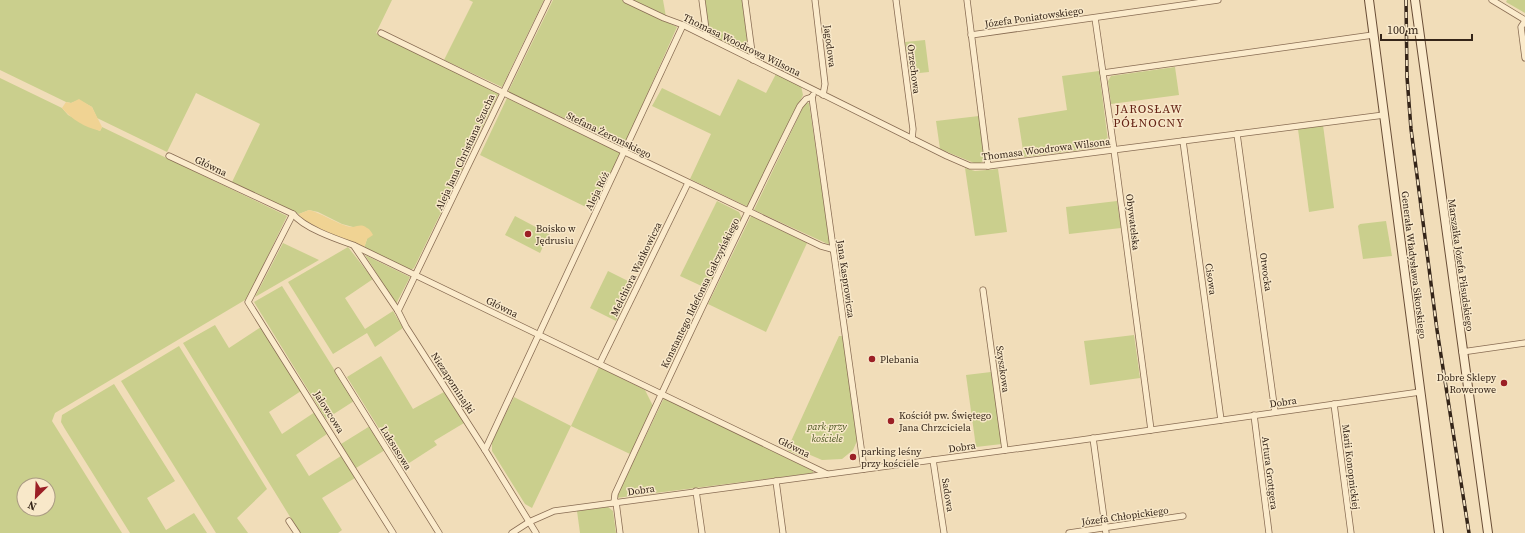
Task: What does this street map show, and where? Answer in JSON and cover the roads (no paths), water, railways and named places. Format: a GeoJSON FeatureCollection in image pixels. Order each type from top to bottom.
{"type":"FeatureCollection","features":[{"type":"Feature","properties":{"kind":"main road","name":"Generała Władysława Sikorskiego"},"geometry":{"type":"LineString","coordinates":[[1369,0],[1439,533]]}},
{"type":"Feature","properties":{"kind":"main road","name":"Marszałka Józefa Piłsudskiego"},"geometry":{"type":"LineString","coordinates":[[1415,0],[1488,533]]}},
{"type":"Feature","properties":{"kind":"street","name":"Aleja Jana Christiana Szucha"},"geometry":{"type":"LineString","coordinates":[[398,311],[548,0]]}},
{"type":"Feature","properties":{"kind":"street","name":"Thomasa Woodrowa Wilsona"},"geometry":{"type":"LineString","coordinates":[[626,0],[664,18],[683,25],[822,95],[970,166],[988,166],[1384,115]]}},
{"type":"Feature","properties":{"kind":"street"},"geometry":{"type":"LineString","coordinates":[[702,0],[707,37]]}},
{"type":"Feature","properties":{"kind":"street"},"geometry":{"type":"LineString","coordinates":[[745,0],[753,60]]}},
{"type":"Feature","properties":{"kind":"street","name":"Jagodowa"},"geometry":{"type":"LineString","coordinates":[[815,0],[825,84],[822,95]]}},
{"type":"Feature","properties":{"kind":"street","name":"Orzechowa"},"geometry":{"type":"LineString","coordinates":[[896,0],[913,129],[912,139]]}},
{"type":"Feature","properties":{"kind":"street"},"geometry":{"type":"LineString","coordinates":[[967,0],[988,166]]}},
{"type":"Feature","properties":{"kind":"street","name":"Józefa Poniatowskiego"},"geometry":{"type":"LineString","coordinates":[[971,35],[1218,0]]}},
{"type":"Feature","properties":{"kind":"street"},"geometry":{"type":"LineString","coordinates":[[1492,0],[1525,20],[1521,27],[1525,58]]}},
{"type":"Feature","properties":{"kind":"street","name":"Obywatelska"},"geometry":{"type":"LineString","coordinates":[[1095,18],[1151,430]]}},
{"type":"Feature","properties":{"kind":"street","name":"Aleja Róż"},"geometry":{"type":"LineString","coordinates":[[486,450],[683,25]]}},
{"type":"Feature","properties":{"kind":"street","name":"Stefana Żeromskiego"},"geometry":{"type":"LineString","coordinates":[[380,33],[688,183],[821,246],[832,249]]}},
{"type":"Feature","properties":{"kind":"street"},"geometry":{"type":"LineString","coordinates":[[1103,73],[1373,35]]}},
{"type":"Feature","properties":{"kind":"street"},"geometry":{"type":"LineString","coordinates":[[812,98],[815,91]]}},
{"type":"Feature","properties":{"kind":"street","name":"Konstantego Ildefonsa Gałczyńskiego"},"geometry":{"type":"LineString","coordinates":[[615,502],[615,494],[800,106],[806,99],[812,98]]}},
{"type":"Feature","properties":{"kind":"street","name":"Jana Kasprowicza"},"geometry":{"type":"LineString","coordinates":[[812,98],[864,469]]}},
{"type":"Feature","properties":{"kind":"street","name":"Otwocka"},"geometry":{"type":"LineString","coordinates":[[1237,134],[1275,412]]}},
{"type":"Feature","properties":{"kind":"street","name":"Cisowa"},"geometry":{"type":"LineString","coordinates":[[1183,141],[1221,420]]}},
{"type":"Feature","properties":{"kind":"street","name":"Główna"},"geometry":{"type":"LineString","coordinates":[[170,156],[293,214],[297,220],[322,233],[353,245],[416,275],[828,474]]}},
{"type":"Feature","properties":{"kind":"street","name":"Melchiora Wańkowicza"},"geometry":{"type":"LineString","coordinates":[[600,363],[688,183]]}},
{"type":"Feature","properties":{"kind":"street","name":"Jałowcowa"},"geometry":{"type":"LineString","coordinates":[[293,214],[248,302],[393,533]]}},
{"type":"Feature","properties":{"kind":"street","name":"Niezapominajki"},"geometry":{"type":"LineString","coordinates":[[353,245],[398,311],[406,327],[486,450],[536,533]]}},
{"type":"Feature","properties":{"kind":"street","name":"Szyszkowa"},"geometry":{"type":"LineString","coordinates":[[983,290],[1005,450]]}},
{"type":"Feature","properties":{"kind":"street"},"geometry":{"type":"LineString","coordinates":[[1462,352],[1525,343]]}},
{"type":"Feature","properties":{"kind":"street","name":"Luksusowa"},"geometry":{"type":"LineString","coordinates":[[338,372],[439,533]]}},
{"type":"Feature","properties":{"kind":"street","name":"Dobra"},"geometry":{"type":"LineString","coordinates":[[512,533],[529,522],[554,511],[1420,392]]}},
{"type":"Feature","properties":{"kind":"street","name":"Marii Konopnickiej"},"geometry":{"type":"LineString","coordinates":[[1334,404],[1351,533]]}},
{"type":"Feature","properties":{"kind":"street","name":"Artura Grottgera"},"geometry":{"type":"LineString","coordinates":[[1254,415],[1269,533]]}},
{"type":"Feature","properties":{"kind":"street"},"geometry":{"type":"LineString","coordinates":[[1093,438],[1106,530]]}},
{"type":"Feature","properties":{"kind":"street","name":"Sadowa"},"geometry":{"type":"LineString","coordinates":[[933,460],[944,533]]}},
{"type":"Feature","properties":{"kind":"street"},"geometry":{"type":"LineString","coordinates":[[776,481],[783,533]]}},
{"type":"Feature","properties":{"kind":"street"},"geometry":{"type":"LineString","coordinates":[[696,491],[702,533]]}},
{"type":"Feature","properties":{"kind":"street"},"geometry":{"type":"LineString","coordinates":[[615,502],[620,533]]}},
{"type":"Feature","properties":{"kind":"street","name":"Józefa Chłopickiego"},"geometry":{"type":"LineString","coordinates":[[1068,533],[1106,530],[1183,516]]}},
{"type":"Feature","properties":{"kind":"street"},"geometry":{"type":"LineString","coordinates":[[289,521],[297,533]]}},
{"type":"Feature","properties":{"kind":"railway"},"geometry":{"type":"LineString","coordinates":[[1406,0],[1407,77],[1411,129],[1437,330],[1469,533]]}},
{"type":"Feature","properties":{"kind":"place","name":"Boisko w Jędrusiu"},"geometry":{"type":"Point","coordinates":[528,234]}},
{"type":"Feature","properties":{"kind":"place","name":"Plebania"},"geometry":{"type":"Point","coordinates":[872,359]}},
{"type":"Feature","properties":{"kind":"place","name":"Dobre Sklepy Rowerowe"},"geometry":{"type":"Point","coordinates":[1504,383]}},
{"type":"Feature","properties":{"kind":"place","name":"Kościół pw. Świętego Jana Chrzciciela"},"geometry":{"type":"Point","coordinates":[891,421]}},
{"type":"Feature","properties":{"kind":"place","name":"parking leśny przy kościele"},"geometry":{"type":"Point","coordinates":[853,457]}},
{"type":"Feature","properties":{"kind":"district","name":"JAROSŁAW PÓŁNOCNY"},"geometry":{"type":"Point","coordinates":[1149,116]}},
{"type":"Feature","properties":{"kind":"park label","name":"park przy kościele"},"geometry":{"type":"Point","coordinates":[827,432]}}]}
